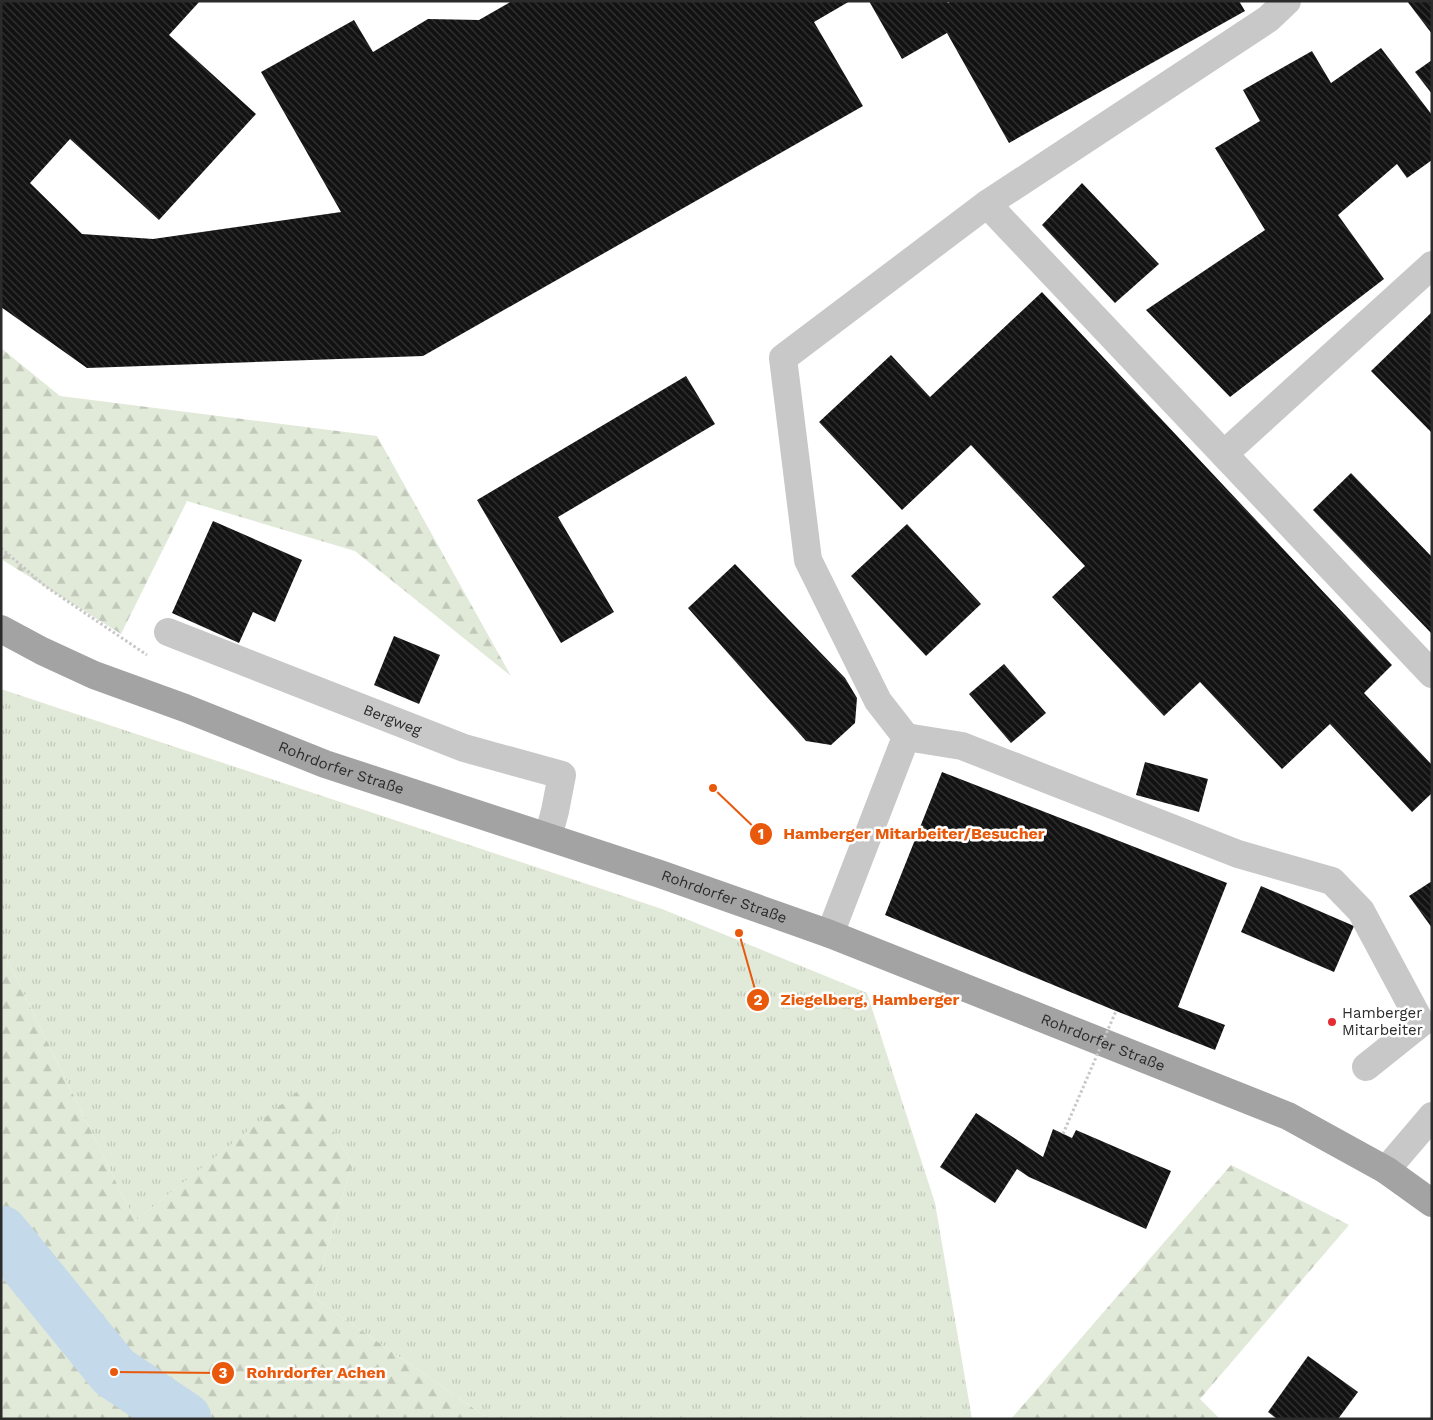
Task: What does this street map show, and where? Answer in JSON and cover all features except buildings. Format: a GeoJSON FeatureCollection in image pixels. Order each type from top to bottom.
{"type":"FeatureCollection","features":[{"type":"Feature","properties":{"kind":"main road","name":"Rohrdorfer Straße"},"geometry":{"type":"LineString","coordinates":[[1,629],[42,651],[94,675],[185,708],[325,764],[720,894],[830,934],[1288,1116],[1386,1170],[1432,1204]]}},
{"type":"Feature","properties":{"kind":"street"},"geometry":{"type":"LineString","coordinates":[[1287,1],[1268,19],[987,204],[783,358],[808,560],[878,701],[906,737],[962,746],[1238,854],[1332,881],[1361,911],[1421,1023],[1366,1067]]}},
{"type":"Feature","properties":{"kind":"street"},"geometry":{"type":"LineString","coordinates":[[987,204],[1432,674]]}},
{"type":"Feature","properties":{"kind":"street"},"geometry":{"type":"LineString","coordinates":[[1224,454],[1432,265]]}},
{"type":"Feature","properties":{"kind":"street","name":"Bergweg"},"geometry":{"type":"LineString","coordinates":[[168,632],[464,748],[562,775],[548,837]]}},
{"type":"Feature","properties":{"kind":"street"},"geometry":{"type":"LineString","coordinates":[[830,934],[906,737]]}},
{"type":"Feature","properties":{"kind":"street"},"geometry":{"type":"LineString","coordinates":[[1386,1170],[1432,1116]]}},
{"type":"Feature","properties":{"kind":"path"},"geometry":{"type":"LineString","coordinates":[[1,548],[45,586],[148,656]]}},
{"type":"Feature","properties":{"kind":"path"},"geometry":{"type":"LineString","coordinates":[[1063,1134],[1116,1011]]}},
{"type":"Feature","properties":{"kind":"green space"},"geometry":{"type":"Polygon","coordinates":[[[1,348],[60,396],[377,436],[511,676],[355,551],[187,501],[121,634],[1,559],[1,348]]]}},
{"type":"Feature","properties":{"kind":"green space"},"geometry":{"type":"Polygon","coordinates":[[[1,689],[662,909],[867,993],[935,1203],[972,1419],[489,1419],[313,1297],[352,1164],[307,1085],[135,1221],[1,947],[1,689]]]}},
{"type":"Feature","properties":{"kind":"green space"},"geometry":{"type":"Polygon","coordinates":[[[1,947],[135,1221],[307,1084],[352,1164],[313,1297],[489,1419],[1,1419],[1,947]]]}},
{"type":"Feature","properties":{"kind":"green space"},"geometry":{"type":"Polygon","coordinates":[[[1231,1165],[1349,1225],[1200,1399],[1220,1419],[1011,1419],[1231,1165]]]}},
{"type":"Feature","properties":{"kind":"waterway"},"geometry":{"type":"LineString","coordinates":[[1,1233],[114,1372],[184,1419]]}},
{"type":"Feature","properties":{"kind":"place","name":"Hamberger Mitarbeiter/Besucher"},"geometry":{"type":"Point","coordinates":[713,788]}},
{"type":"Feature","properties":{"kind":"place","name":"Ziegelberg, Hamberger"},"geometry":{"type":"Point","coordinates":[739,933]}},
{"type":"Feature","properties":{"kind":"place","name":"Hamberger Mitarbeiter"},"geometry":{"type":"Point","coordinates":[1332,1022]}},
{"type":"Feature","properties":{"kind":"place","name":"Rohrdorfer Achen"},"geometry":{"type":"Point","coordinates":[114,1372]}}]}
